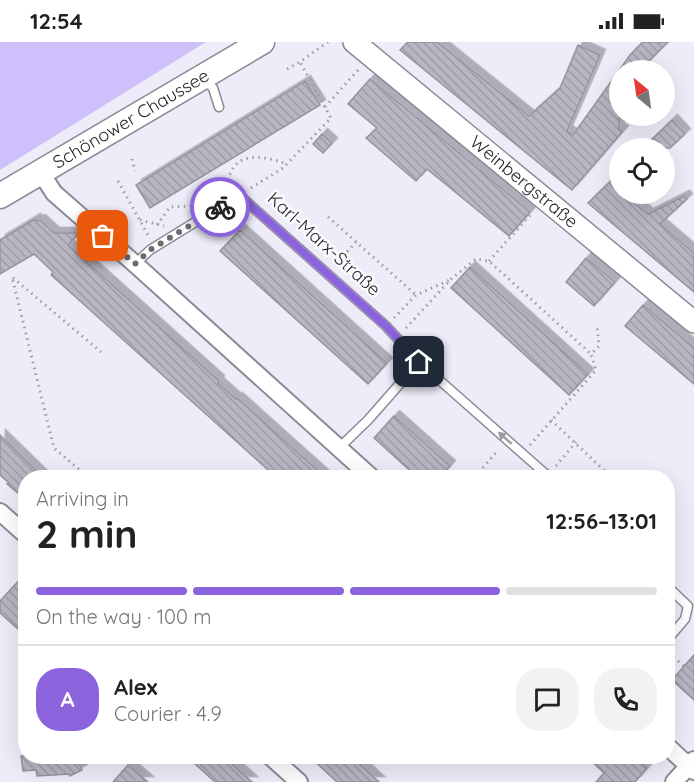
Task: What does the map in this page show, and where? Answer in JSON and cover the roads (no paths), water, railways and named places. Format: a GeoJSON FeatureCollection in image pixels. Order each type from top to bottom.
{"type":"FeatureCollection","features":[{"type":"Feature","properties":{"kind":"main road","name":"Schönower Chaussee"},"geometry":{"type":"LineString","coordinates":[[0,196],[262,42]]}},
{"type":"Feature","properties":{"kind":"street","name":"Weinbergstraße"},"geometry":{"type":"LineString","coordinates":[[354,42],[694,322]]}},
{"type":"Feature","properties":{"kind":"street"},"geometry":{"type":"LineString","coordinates":[[41,173],[54,193],[363,470]]}},
{"type":"Feature","properties":{"kind":"street"},"geometry":{"type":"LineString","coordinates":[[0,512],[18,529]]}},
{"type":"Feature","properties":{"kind":"street"},"geometry":{"type":"LineString","coordinates":[[674,782],[692,766],[675,753]]}},
{"type":"Feature","properties":{"kind":"street"},"geometry":{"type":"LineString","coordinates":[[279,764],[298,782]]}},
{"type":"Feature","properties":{"kind":"lane"},"geometry":{"type":"LineString","coordinates":[[202,78],[213,88],[219,107]]}},
{"type":"Feature","properties":{"kind":"lane","name":"Karl-Marx-Straße"},"geometry":{"type":"LineString","coordinates":[[135,264],[154,248],[239,195],[386,326],[419,362],[541,470]]}},
{"type":"Feature","properties":{"kind":"lane"},"geometry":{"type":"LineString","coordinates":[[339,448],[368,420],[419,362]]}},
{"type":"Feature","properties":{"kind":"lane"},"geometry":{"type":"LineString","coordinates":[[675,594],[688,606],[685,619],[675,631]]}}]}
